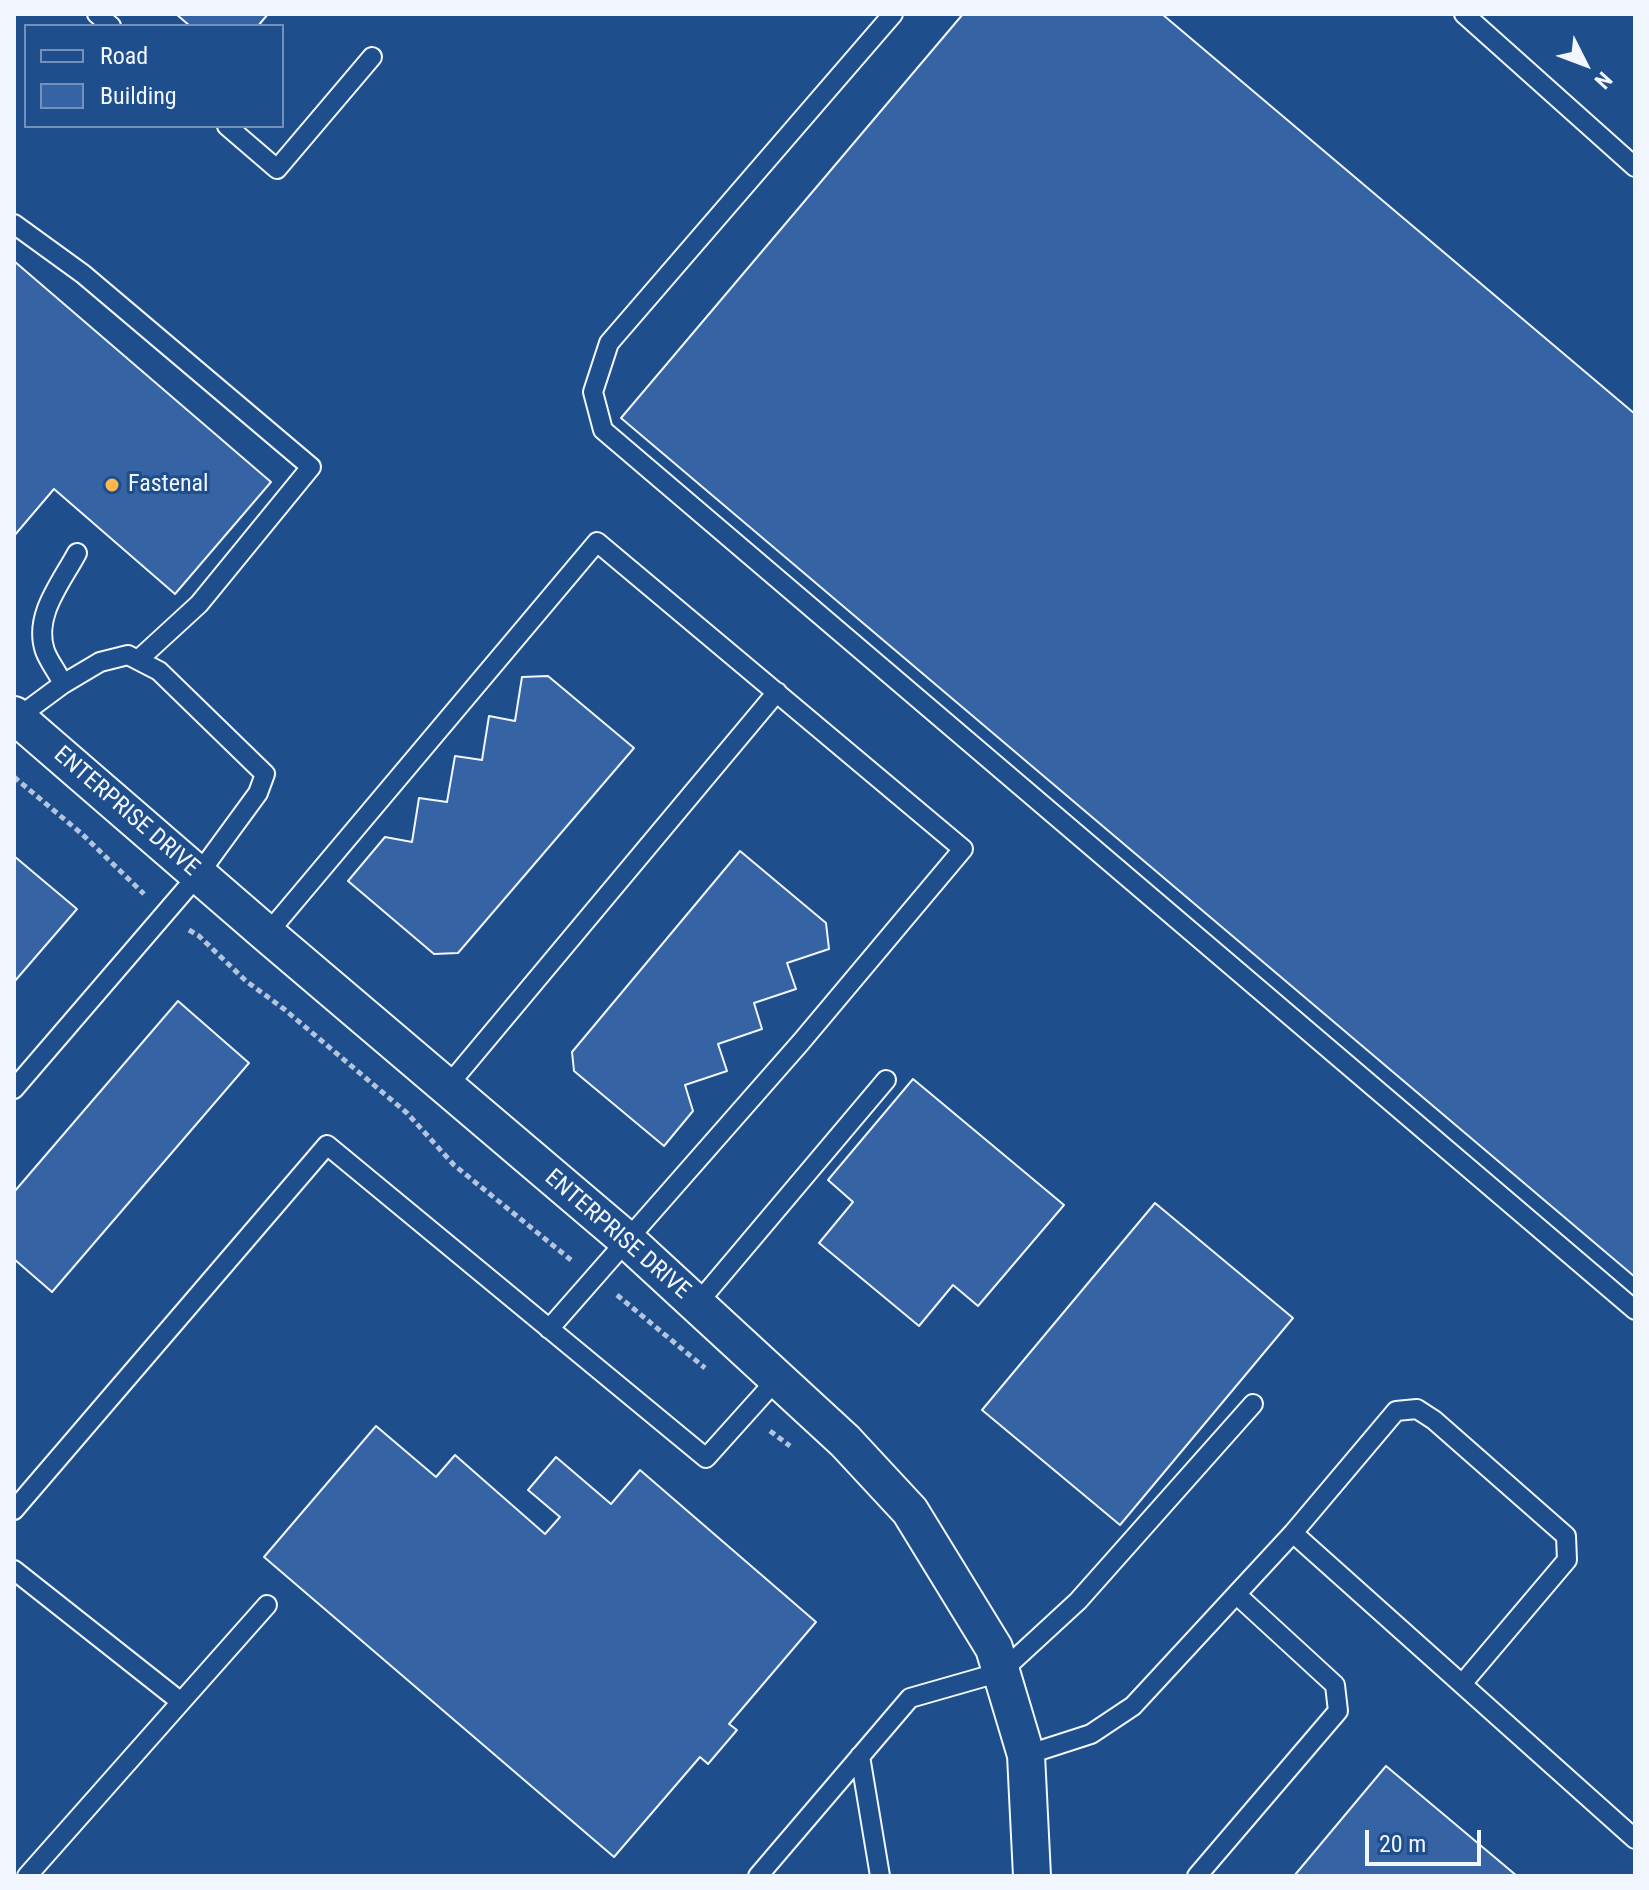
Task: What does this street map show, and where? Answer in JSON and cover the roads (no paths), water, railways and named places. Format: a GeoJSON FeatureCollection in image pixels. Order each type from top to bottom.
{"type":"FeatureCollection","features":[{"type":"Feature","properties":{"kind":"street","name":"ENTERPRISE DRIVE"},"geometry":{"type":"LineString","coordinates":[[16,716],[628,1241],[845,1441],[910,1511],[994,1648],[1026,1755],[1032,1876]]}},
{"type":"Feature","properties":{"kind":"lane"},"geometry":{"type":"LineString","coordinates":[[893,14],[609,343],[593,392],[603,430],[1635,1310]]}},
{"type":"Feature","properties":{"kind":"lane"},"geometry":{"type":"LineString","coordinates":[[1464,14],[1635,167]]}},
{"type":"Feature","properties":{"kind":"lane"},"geometry":{"type":"LineString","coordinates":[[229,128],[277,169],[372,57]]}},
{"type":"Feature","properties":{"kind":"lane"},"geometry":{"type":"LineString","coordinates":[[14,224],[83,274],[311,467],[199,604],[138,660]]}},
{"type":"Feature","properties":{"kind":"lane"},"geometry":{"type":"LineString","coordinates":[[267,934],[597,542],[963,849],[811,1031],[549,1329]]}},
{"type":"Feature","properties":{"kind":"lane"},"geometry":{"type":"LineString","coordinates":[[63,684],[45,651],[41,623],[77,553]]}},
{"type":"Feature","properties":{"kind":"lane"},"geometry":{"type":"LineString","coordinates":[[14,1089],[198,875],[258,793],[265,774],[159,671],[128,655],[100,662],[16,716]]}},
{"type":"Feature","properties":{"kind":"lane"},"geometry":{"type":"LineString","coordinates":[[446,1088],[777,692]]}},
{"type":"Feature","properties":{"kind":"lane"},"geometry":{"type":"LineString","coordinates":[[697,1304],[886,1080]]}},
{"type":"Feature","properties":{"kind":"lane"},"geometry":{"type":"LineString","coordinates":[[14,1510],[327,1145],[706,1458],[777,1379]]}},
{"type":"Feature","properties":{"kind":"lane"},"geometry":{"type":"LineString","coordinates":[[758,1876],[910,1698],[1001,1672],[1078,1601],[1253,1404]]}},
{"type":"Feature","properties":{"kind":"lane"},"geometry":{"type":"LineString","coordinates":[[1026,1755],[1091,1734],[1133,1706],[1293,1533],[1396,1411],[1417,1409],[1434,1420],[1566,1536],[1567,1560],[1462,1684]]}},
{"type":"Feature","properties":{"kind":"lane"},"geometry":{"type":"LineString","coordinates":[[1293,1533],[1635,1839]]}},
{"type":"Feature","properties":{"kind":"lane"},"geometry":{"type":"LineString","coordinates":[[14,1570],[181,1702]]}},
{"type":"Feature","properties":{"kind":"lane"},"geometry":{"type":"LineString","coordinates":[[1197,1876],[1338,1711],[1335,1685],[1237,1595]]}},
{"type":"Feature","properties":{"kind":"lane"},"geometry":{"type":"LineString","coordinates":[[27,1876],[267,1605]]}},
{"type":"Feature","properties":{"kind":"lane"},"geometry":{"type":"LineString","coordinates":[[860,1756],[880,1876]]}},
{"type":"Feature","properties":{"kind":"place","name":"Fastenal"},"geometry":{"type":"Point","coordinates":[112,485]}}]}
